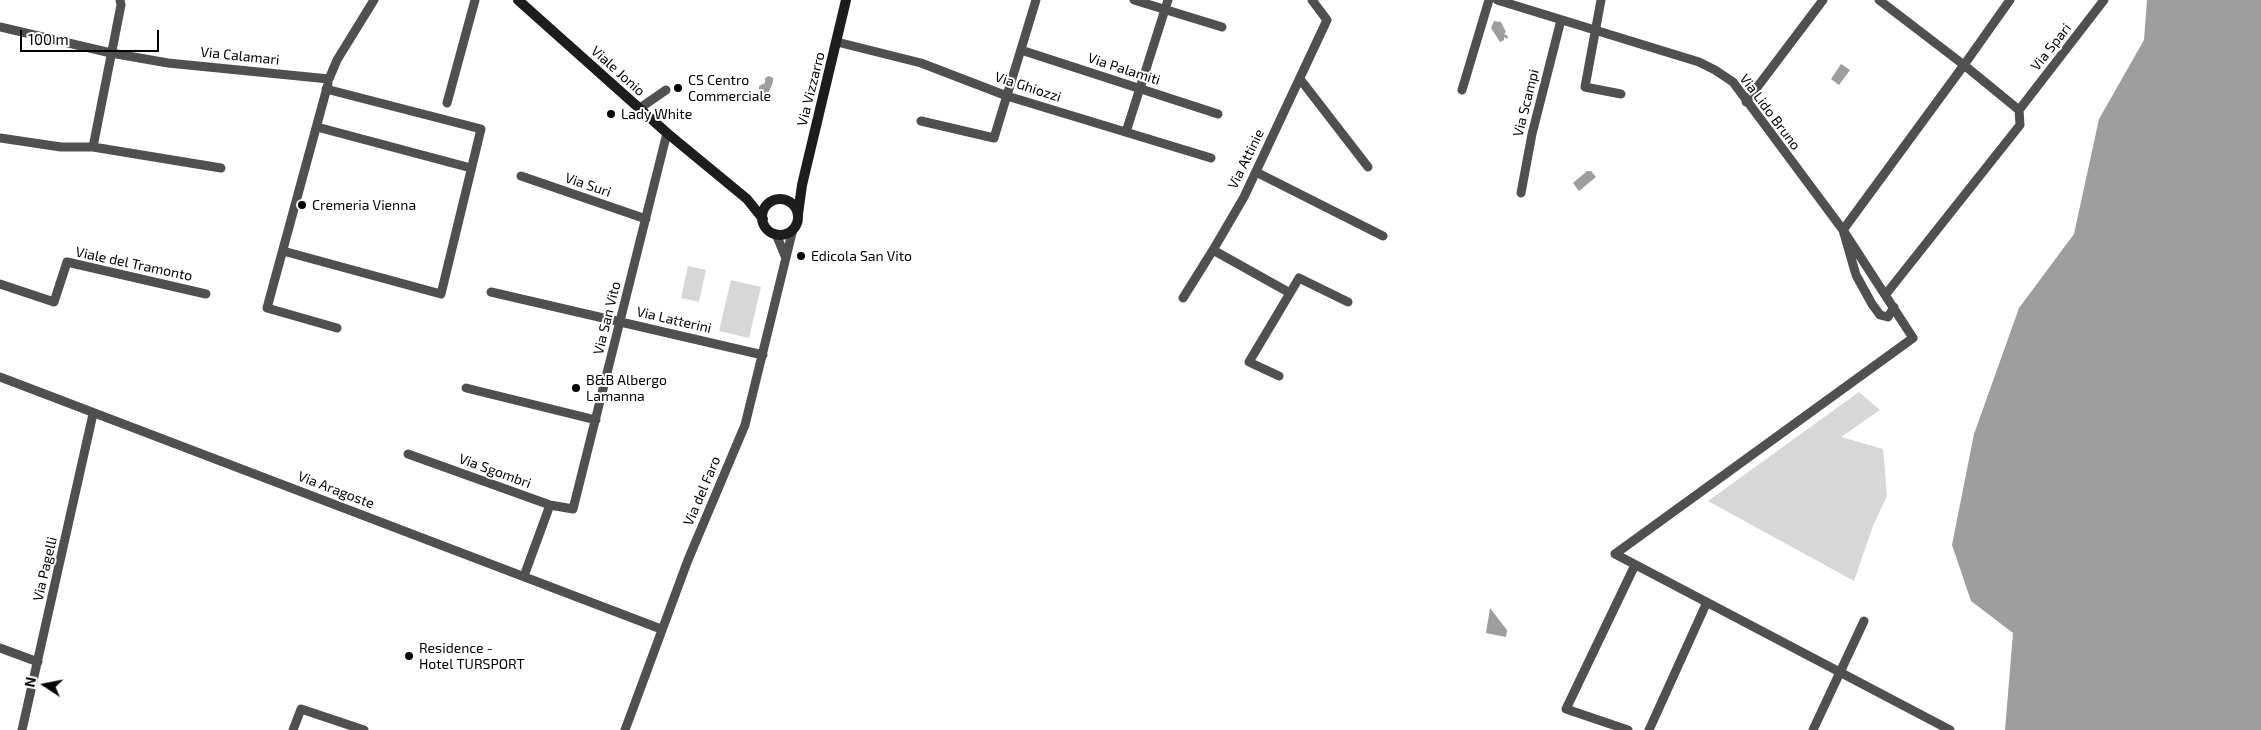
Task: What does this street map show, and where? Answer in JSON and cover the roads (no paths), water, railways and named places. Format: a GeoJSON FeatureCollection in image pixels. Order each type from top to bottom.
{"type":"FeatureCollection","features":[{"type":"Feature","properties":{"kind":"street"},"geometry":{"type":"LineString","coordinates":[[93,148],[121,5],[120,0]]}},
{"type":"Feature","properties":{"kind":"street"},"geometry":{"type":"LineString","coordinates":[[337,328],[267,308],[329,79],[337,60],[374,0]]}},
{"type":"Feature","properties":{"kind":"street"},"geometry":{"type":"LineString","coordinates":[[447,103],[475,0]]}},
{"type":"Feature","properties":{"kind":"street","name":"Viale Jonio"},"geometry":{"type":"LineString","coordinates":[[518,0],[667,133],[747,199],[763,219]]}},
{"type":"Feature","properties":{"kind":"street","name":"Via Vizzarro"},"geometry":{"type":"LineString","coordinates":[[793,229],[796,225],[802,185],[846,0]]}},
{"type":"Feature","properties":{"kind":"street"},"geometry":{"type":"LineString","coordinates":[[921,121],[994,138],[1036,0]]}},
{"type":"Feature","properties":{"kind":"street"},"geometry":{"type":"LineString","coordinates":[[1134,0],[1222,27]]}},
{"type":"Feature","properties":{"kind":"street"},"geometry":{"type":"LineString","coordinates":[[1126,132],[1168,0]]}},
{"type":"Feature","properties":{"kind":"street","name":"Via Attinie"},"geometry":{"type":"LineString","coordinates":[[1183,298],[1213,250],[1256,172],[1327,20],[1312,0]]}},
{"type":"Feature","properties":{"kind":"street"},"geometry":{"type":"LineString","coordinates":[[1462,90],[1490,0]]}},
{"type":"Feature","properties":{"kind":"street","name":"Via Lido Bruno"},"geometry":{"type":"LineString","coordinates":[[1497,0],[1700,62],[1733,82],[1843,230],[1913,338],[1615,554],[1635,565]]}},
{"type":"Feature","properties":{"kind":"street"},"geometry":{"type":"LineString","coordinates":[[1601,0],[1585,87],[1621,94]]}},
{"type":"Feature","properties":{"kind":"street"},"geometry":{"type":"LineString","coordinates":[[1746,102],[1823,0]]}},
{"type":"Feature","properties":{"kind":"street"},"geometry":{"type":"LineString","coordinates":[[1879,0],[2019,110],[2020,125],[1886,294]]}},
{"type":"Feature","properties":{"kind":"street"},"geometry":{"type":"LineString","coordinates":[[1894,307],[1888,317],[1880,315],[1876,309],[1856,275],[1843,230],[2010,0]]}},
{"type":"Feature","properties":{"kind":"street","name":"Via Spari"},"geometry":{"type":"LineString","coordinates":[[2019,110],[2104,0]]}},
{"type":"Feature","properties":{"kind":"street","name":"Via Scampi"},"geometry":{"type":"LineString","coordinates":[[1522,193],[1532,134],[1561,20]]}},
{"type":"Feature","properties":{"kind":"street","name":"Via Calamari"},"geometry":{"type":"LineString","coordinates":[[0,27],[111,53],[168,63],[329,79]]}},
{"type":"Feature","properties":{"kind":"street","name":"Via Ghiozzi"},"geometry":{"type":"LineString","coordinates":[[837,42],[921,63],[1007,96],[1211,158]]}},
{"type":"Feature","properties":{"kind":"street","name":"Via Palamiti"},"geometry":{"type":"LineString","coordinates":[[1021,50],[1218,114]]}},
{"type":"Feature","properties":{"kind":"street"},"geometry":{"type":"LineString","coordinates":[[1300,79],[1368,167]]}},
{"type":"Feature","properties":{"kind":"street"},"geometry":{"type":"LineString","coordinates":[[283,251],[441,294],[481,129],[326,89]]}},
{"type":"Feature","properties":{"kind":"street"},"geometry":{"type":"LineString","coordinates":[[640,108],[666,90]]}},
{"type":"Feature","properties":{"kind":"street"},"geometry":{"type":"LineString","coordinates":[[317,127],[471,168]]}},
{"type":"Feature","properties":{"kind":"street","name":"Via San Vito"},"geometry":{"type":"LineString","coordinates":[[573,509],[667,133]]}},
{"type":"Feature","properties":{"kind":"street"},"geometry":{"type":"LineString","coordinates":[[0,138],[61,147],[93,148],[221,168]]}},
{"type":"Feature","properties":{"kind":"street"},"geometry":{"type":"LineString","coordinates":[[1256,172],[1383,236]]}},
{"type":"Feature","properties":{"kind":"street","name":"Via Suri"},"geometry":{"type":"LineString","coordinates":[[521,176],[646,219]]}},
{"type":"Feature","properties":{"kind":"street","name":"Via Vizzarro"},"geometry":{"type":"LineString","coordinates":[[787,201],[802,185]]}},
{"type":"Feature","properties":{"kind":"street","name":"Viale Jonio"},"geometry":{"type":"LineString","coordinates":[[747,199],[770,203]]}},
{"type":"Feature","properties":{"kind":"street"},"geometry":{"type":"LineString","coordinates":[[793,229],[782,234],[776,234],[766,228],[763,219],[764,210],[777,199],[792,204],[798,214]]}},
{"type":"Feature","properties":{"kind":"street","name":"Via del Faro"},"geometry":{"type":"LineString","coordinates":[[625,730],[688,560],[745,425],[793,229]]}},
{"type":"Feature","properties":{"kind":"street"},"geometry":{"type":"LineString","coordinates":[[776,234],[786,256]]}},
{"type":"Feature","properties":{"kind":"street"},"geometry":{"type":"LineString","coordinates":[[1213,250],[1290,293]]}},
{"type":"Feature","properties":{"kind":"street","name":"Viale del Tramonto"},"geometry":{"type":"LineString","coordinates":[[0,284],[54,302],[67,262],[206,294]]}},
{"type":"Feature","properties":{"kind":"street"},"geometry":{"type":"LineString","coordinates":[[1280,376],[1249,362],[1299,278],[1348,302]]}},
{"type":"Feature","properties":{"kind":"street","name":"Via Latterini"},"geometry":{"type":"LineString","coordinates":[[491,292],[763,355]]}},
{"type":"Feature","properties":{"kind":"street","name":"Via Aragoste"},"geometry":{"type":"LineString","coordinates":[[0,377],[661,629]]}},
{"type":"Feature","properties":{"kind":"street"},"geometry":{"type":"LineString","coordinates":[[466,388],[596,420]]}},
{"type":"Feature","properties":{"kind":"street","name":"Via Pagelli"},"geometry":{"type":"LineString","coordinates":[[22,730],[94,414]]}},
{"type":"Feature","properties":{"kind":"street","name":"Via Sgombri"},"geometry":{"type":"LineString","coordinates":[[408,454],[550,505],[573,509]]}},
{"type":"Feature","properties":{"kind":"street"},"geometry":{"type":"LineString","coordinates":[[524,576],[550,505]]}},
{"type":"Feature","properties":{"kind":"street"},"geometry":{"type":"LineString","coordinates":[[1628,730],[1566,709],[1635,565],[1950,730]]}},
{"type":"Feature","properties":{"kind":"street"},"geometry":{"type":"LineString","coordinates":[[1649,730],[1707,602]]}},
{"type":"Feature","properties":{"kind":"street"},"geometry":{"type":"LineString","coordinates":[[1814,730],[1864,621]]}},
{"type":"Feature","properties":{"kind":"street"},"geometry":{"type":"LineString","coordinates":[[0,648],[38,662]]}},
{"type":"Feature","properties":{"kind":"street"},"geometry":{"type":"LineString","coordinates":[[293,730],[301,709],[364,730]]}},
{"type":"Feature","properties":{"kind":"place","name":"CS Centro Commerciale"},"geometry":{"type":"Point","coordinates":[678,88]}},
{"type":"Feature","properties":{"kind":"place","name":"Lady White"},"geometry":{"type":"Point","coordinates":[611,114]}},
{"type":"Feature","properties":{"kind":"place","name":"Cremeria Vienna"},"geometry":{"type":"Point","coordinates":[302,205]}},
{"type":"Feature","properties":{"kind":"place","name":"Edicola San Vito"},"geometry":{"type":"Point","coordinates":[801,256]}},
{"type":"Feature","properties":{"kind":"place","name":"B&B Albergo Lamanna"},"geometry":{"type":"Point","coordinates":[576,388]}},
{"type":"Feature","properties":{"kind":"place","name":"Residence - Hotel TURSPORT"},"geometry":{"type":"Point","coordinates":[409,656]}}]}
